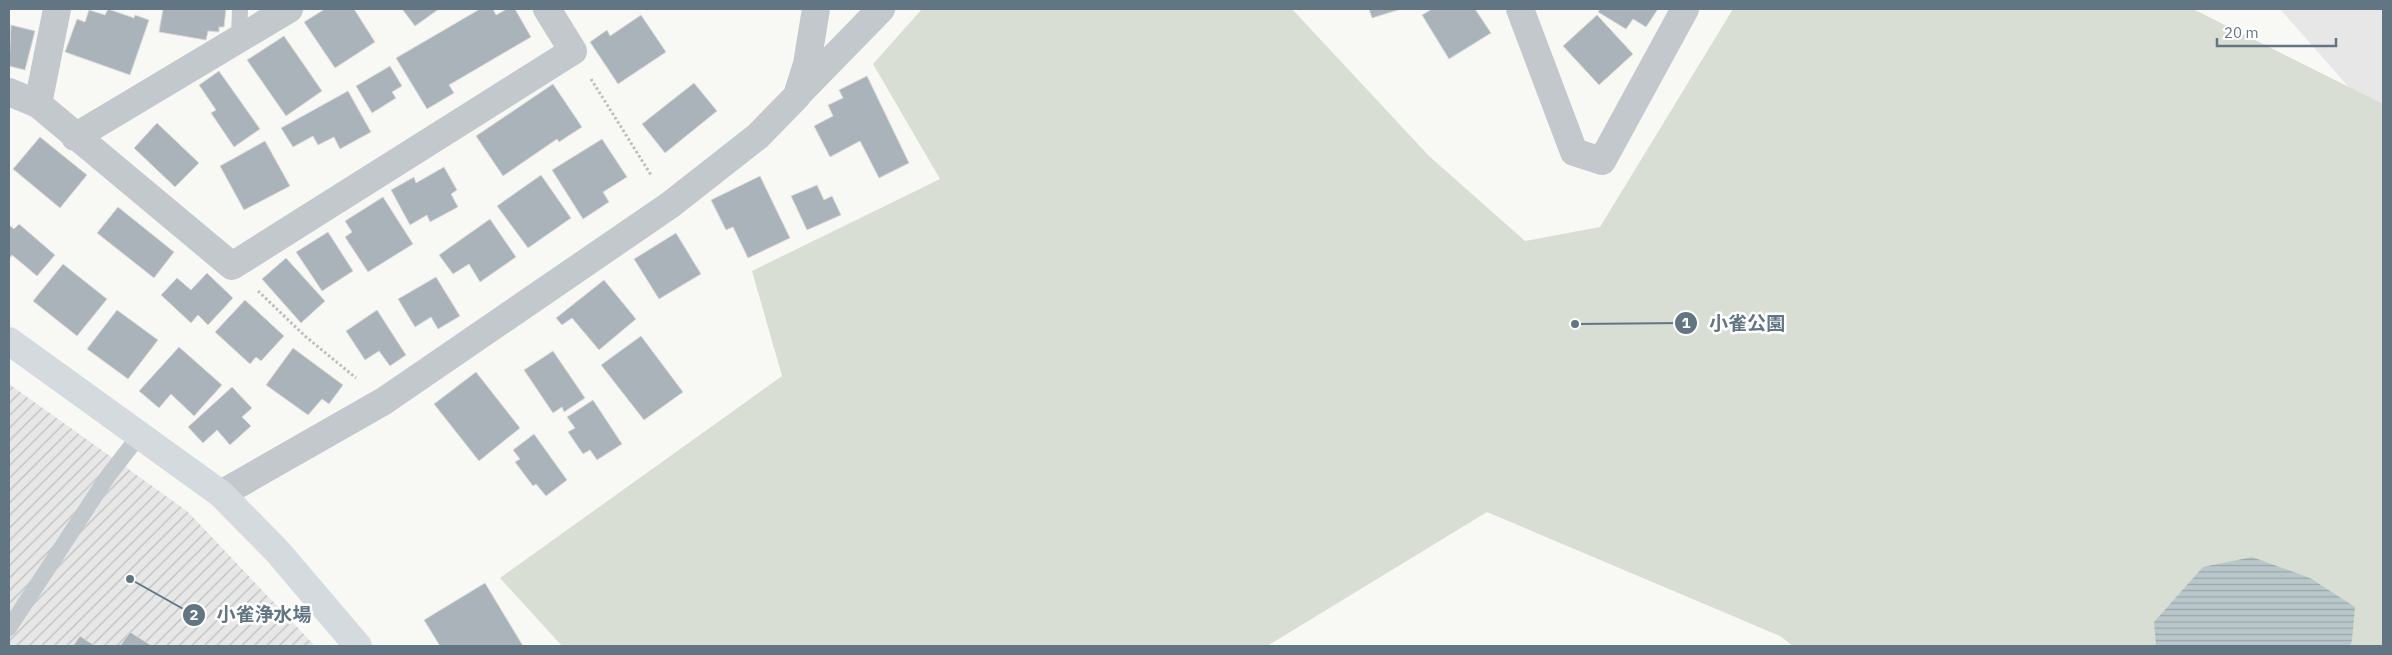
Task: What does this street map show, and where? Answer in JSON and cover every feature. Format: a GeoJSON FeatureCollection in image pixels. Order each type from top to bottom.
{"type":"FeatureCollection","features":[{"type":"Feature","properties":{"kind":"street"},"geometry":{"type":"LineString","coordinates":[[38,104],[57,9]]}},
{"type":"Feature","properties":{"kind":"street"},"geometry":{"type":"LineString","coordinates":[[75,137],[289,9]]}},
{"type":"Feature","properties":{"kind":"street"},"geometry":{"type":"LineString","coordinates":[[9,92],[38,104],[75,137],[232,266],[574,51],[547,9]]}},
{"type":"Feature","properties":{"kind":"street"},"geometry":{"type":"LineString","coordinates":[[797,96],[808,64],[816,9]]}},
{"type":"Feature","properties":{"kind":"street"},"geometry":{"type":"LineString","coordinates":[[221,494],[384,401],[670,205],[758,136],[881,9]]}},
{"type":"Feature","properties":{"kind":"street"},"geometry":{"type":"LineString","coordinates":[[1520,9],[1574,152],[1602,161],[1685,9]]}},
{"type":"Feature","properties":{"kind":"street"},"geometry":{"type":"LineString","coordinates":[[9,341],[221,494],[277,551],[358,646]]}},
{"type":"Feature","properties":{"kind":"lane"},"geometry":{"type":"LineString","coordinates":[[239,38],[240,9]]}},
{"type":"Feature","properties":{"kind":"lane"},"geometry":{"type":"LineString","coordinates":[[9,628],[108,476],[139,436]]}},
{"type":"Feature","properties":{"kind":"path"},"geometry":{"type":"LineString","coordinates":[[574,51],[670,205]]}},
{"type":"Feature","properties":{"kind":"path"},"geometry":{"type":"LineString","coordinates":[[232,266],[305,336],[384,401]]}},
{"type":"Feature","properties":{"kind":"shaded area"},"geometry":{"type":"Polygon","coordinates":[[[922,9],[1292,9],[1429,156],[1525,241],[1600,227],[1733,9],[2193,9],[2383,104],[2383,646],[1793,646],[1780,636],[1487,512],[1267,646],[562,646],[500,578],[782,376],[752,271],[940,179],[873,64],[922,9]]]}},
{"type":"Feature","properties":{"kind":"shaded area"},"geometry":{"type":"Polygon","coordinates":[[[2280,9],[2383,9],[2383,126],[2280,9]]]}},
{"type":"Feature","properties":{"kind":"shaded area"},"geometry":{"type":"Polygon","coordinates":[[[9,384],[187,511],[315,646],[9,646],[9,384]]]}},
{"type":"Feature","properties":{"kind":"shaded area"},"geometry":{"type":"Polygon","coordinates":[[[2252,557],[2310,578],[2355,607],[2350,646],[2156,646],[2154,622],[2203,567],[2252,557]]]}},
{"type":"Feature","properties":{"kind":"building"},"geometry":{"type":"Polygon","coordinates":[[[108,9],[134,18],[135,15],[149,20],[130,75],[65,52],[77,19],[85,22],[89,10],[105,15],[108,9]]]}},
{"type":"Feature","properties":{"kind":"building"},"geometry":{"type":"Polygon","coordinates":[[[163,9],[226,9],[224,27],[219,27],[219,32],[208,31],[206,40],[159,32],[163,9]]]}},
{"type":"Feature","properties":{"kind":"building"},"geometry":{"type":"Polygon","coordinates":[[[325,9],[354,9],[375,42],[335,68],[304,22],[325,9]]]}},
{"type":"Feature","properties":{"kind":"building"},"geometry":{"type":"Polygon","coordinates":[[[402,9],[439,9],[415,26],[402,9]]]}},
{"type":"Feature","properties":{"kind":"building"},"geometry":{"type":"Polygon","coordinates":[[[480,9],[493,9],[496,15],[507,9],[515,9],[531,37],[449,85],[454,93],[427,109],[396,58],[480,9]]]}},
{"type":"Feature","properties":{"kind":"building"},"geometry":{"type":"Polygon","coordinates":[[[1369,9],[1401,9],[1372,18],[1369,9]]]}},
{"type":"Feature","properties":{"kind":"building"},"geometry":{"type":"Polygon","coordinates":[[[1432,9],[1475,9],[1491,33],[1449,59],[1422,15],[1432,9]]]}},
{"type":"Feature","properties":{"kind":"building"},"geometry":{"type":"Polygon","coordinates":[[[1600,9],[1658,9],[1646,27],[1633,19],[1626,29],[1598,12],[1600,9]]]}},
{"type":"Feature","properties":{"kind":"building"},"geometry":{"type":"Polygon","coordinates":[[[641,15],[666,52],[618,84],[590,42],[607,30],[610,36],[641,15]]]}},
{"type":"Feature","properties":{"kind":"building"},"geometry":{"type":"Polygon","coordinates":[[[1597,15],[1633,54],[1599,85],[1563,46],[1597,15]]]}},
{"type":"Feature","properties":{"kind":"building"},"geometry":{"type":"Polygon","coordinates":[[[11,25],[35,31],[25,70],[9,66],[11,25]]]}},
{"type":"Feature","properties":{"kind":"building"},"geometry":{"type":"Polygon","coordinates":[[[284,36],[322,91],[286,116],[247,60],[284,36]]]}},
{"type":"Feature","properties":{"kind":"building"},"geometry":{"type":"Polygon","coordinates":[[[390,66],[402,86],[392,92],[396,98],[372,113],[356,86],[390,66]]]}},
{"type":"Feature","properties":{"kind":"building"},"geometry":{"type":"Polygon","coordinates":[[[219,71],[260,129],[234,147],[211,113],[216,110],[199,85],[219,71]]]}},
{"type":"Feature","properties":{"kind":"building"},"geometry":{"type":"Polygon","coordinates":[[[867,76],[909,163],[879,178],[860,141],[830,157],[814,126],[833,116],[828,105],[843,98],[839,90],[867,76]]]}},
{"type":"Feature","properties":{"kind":"building"},"geometry":{"type":"Polygon","coordinates":[[[694,83],[717,111],[665,153],[642,124],[694,83]]]}},
{"type":"Feature","properties":{"kind":"building"},"geometry":{"type":"Polygon","coordinates":[[[553,84],[582,127],[559,142],[557,139],[503,176],[476,136],[553,84]]]}},
{"type":"Feature","properties":{"kind":"building"},"geometry":{"type":"Polygon","coordinates":[[[348,91],[371,132],[340,149],[334,137],[318,145],[313,136],[293,147],[281,128],[348,91]]]}},
{"type":"Feature","properties":{"kind":"building"},"geometry":{"type":"Polygon","coordinates":[[[157,123],[199,163],[175,187],[134,148],[157,123]]]}},
{"type":"Feature","properties":{"kind":"building"},"geometry":{"type":"Polygon","coordinates":[[[40,137],[87,175],[60,208],[13,169],[40,137]]]}},
{"type":"Feature","properties":{"kind":"building"},"geometry":{"type":"Polygon","coordinates":[[[602,139],[627,177],[603,192],[609,202],[583,219],[552,170],[602,139]]]}},
{"type":"Feature","properties":{"kind":"building"},"geometry":{"type":"Polygon","coordinates":[[[265,141],[290,186],[244,210],[220,166],[265,141]]]}},
{"type":"Feature","properties":{"kind":"building"},"geometry":{"type":"Polygon","coordinates":[[[444,167],[457,190],[451,194],[458,207],[430,222],[427,215],[410,225],[391,190],[414,177],[416,183],[444,167]]]}},
{"type":"Feature","properties":{"kind":"building"},"geometry":{"type":"Polygon","coordinates":[[[541,175],[571,218],[528,248],[497,206],[541,175]]]}},
{"type":"Feature","properties":{"kind":"building"},"geometry":{"type":"Polygon","coordinates":[[[760,176],[790,238],[748,258],[733,227],[726,230],[711,200],[760,176]]]}},
{"type":"Feature","properties":{"kind":"building"},"geometry":{"type":"Polygon","coordinates":[[[817,185],[824,200],[832,196],[841,215],[807,230],[791,196],[817,185]]]}},
{"type":"Feature","properties":{"kind":"building"},"geometry":{"type":"Polygon","coordinates":[[[383,197],[413,244],[368,272],[345,237],[352,232],[345,221],[383,197]]]}},
{"type":"Feature","properties":{"kind":"building"},"geometry":{"type":"Polygon","coordinates":[[[118,207],[174,252],[154,278],[97,233],[118,207]]]}},
{"type":"Feature","properties":{"kind":"building"},"geometry":{"type":"Polygon","coordinates":[[[490,219],[516,257],[480,282],[469,264],[453,274],[439,255],[490,219]]]}},
{"type":"Feature","properties":{"kind":"building"},"geometry":{"type":"Polygon","coordinates":[[[19,224],[55,255],[37,276],[12,255],[9,259],[9,225],[14,229],[19,224]]]}},
{"type":"Feature","properties":{"kind":"building"},"geometry":{"type":"Polygon","coordinates":[[[328,232],[353,271],[322,291],[296,252],[328,232]]]}},
{"type":"Feature","properties":{"kind":"building"},"geometry":{"type":"Polygon","coordinates":[[[676,233],[701,274],[659,299],[634,259],[676,233]]]}},
{"type":"Feature","properties":{"kind":"building"},"geometry":{"type":"Polygon","coordinates":[[[286,258],[325,301],[301,323],[262,279],[286,258]]]}},
{"type":"Feature","properties":{"kind":"building"},"geometry":{"type":"Polygon","coordinates":[[[63,264],[107,299],[77,336],[33,301],[63,264]]]}},
{"type":"Feature","properties":{"kind":"building"},"geometry":{"type":"Polygon","coordinates":[[[207,273],[233,298],[208,325],[198,315],[191,323],[161,295],[177,278],[191,290],[207,273]]]}},
{"type":"Feature","properties":{"kind":"building"},"geometry":{"type":"Polygon","coordinates":[[[436,277],[460,316],[438,329],[431,317],[415,327],[398,299],[436,277]]]}},
{"type":"Feature","properties":{"kind":"building"},"geometry":{"type":"Polygon","coordinates":[[[604,280],[636,319],[599,350],[572,318],[562,325],[556,318],[604,280]]]}},
{"type":"Feature","properties":{"kind":"building"},"geometry":{"type":"Polygon","coordinates":[[[245,300],[284,336],[261,361],[256,357],[250,364],[215,332],[245,300]]]}},
{"type":"Feature","properties":{"kind":"building"},"geometry":{"type":"Polygon","coordinates":[[[117,310],[158,340],[128,379],[87,349],[117,310]]]}},
{"type":"Feature","properties":{"kind":"building"},"geometry":{"type":"Polygon","coordinates":[[[377,310],[406,355],[390,366],[379,351],[365,360],[346,331],[377,310]]]}},
{"type":"Feature","properties":{"kind":"building"},"geometry":{"type":"Polygon","coordinates":[[[641,336],[683,392],[644,420],[601,365],[641,336]]]}},
{"type":"Feature","properties":{"kind":"building"},"geometry":{"type":"Polygon","coordinates":[[[179,347],[222,385],[194,416],[171,394],[159,408],[139,391],[179,347]]]}},
{"type":"Feature","properties":{"kind":"building"},"geometry":{"type":"Polygon","coordinates":[[[293,348],[343,385],[329,404],[322,399],[308,415],[266,385],[293,348]]]}},
{"type":"Feature","properties":{"kind":"building"},"geometry":{"type":"Polygon","coordinates":[[[553,351],[585,398],[564,412],[562,407],[553,413],[524,370],[553,351]]]}},
{"type":"Feature","properties":{"kind":"building"},"geometry":{"type":"Polygon","coordinates":[[[476,372],[520,428],[479,461],[434,404],[476,372]]]}},
{"type":"Feature","properties":{"kind":"building"},"geometry":{"type":"Polygon","coordinates":[[[232,387],[252,408],[242,417],[251,426],[230,445],[217,430],[203,443],[188,427],[232,387]]]}},
{"type":"Feature","properties":{"kind":"building"},"geometry":{"type":"Polygon","coordinates":[[[593,400],[622,444],[597,460],[590,450],[583,454],[568,432],[575,428],[567,417],[593,400]]]}},
{"type":"Feature","properties":{"kind":"building"},"geometry":{"type":"Polygon","coordinates":[[[534,434],[567,480],[546,496],[536,484],[533,486],[515,462],[520,459],[513,450],[534,434]]]}},
{"type":"Feature","properties":{"kind":"building"},"geometry":{"type":"Polygon","coordinates":[[[485,583],[523,646],[440,646],[424,620],[485,583]]]}},
{"type":"Feature","properties":{"kind":"building"},"geometry":{"type":"Polygon","coordinates":[[[130,632],[152,646],[120,646],[130,632]]]}},
{"type":"Feature","properties":{"kind":"building"},"geometry":{"type":"Polygon","coordinates":[[[80,636],[95,646],[73,646],[80,636]]]}},
{"type":"Feature","properties":{"kind":"place","name":"小雀公園"},"geometry":{"type":"Point","coordinates":[1575,324]}},
{"type":"Feature","properties":{"kind":"place","name":"小雀浄水場"},"geometry":{"type":"Point","coordinates":[130,579]}}]}
